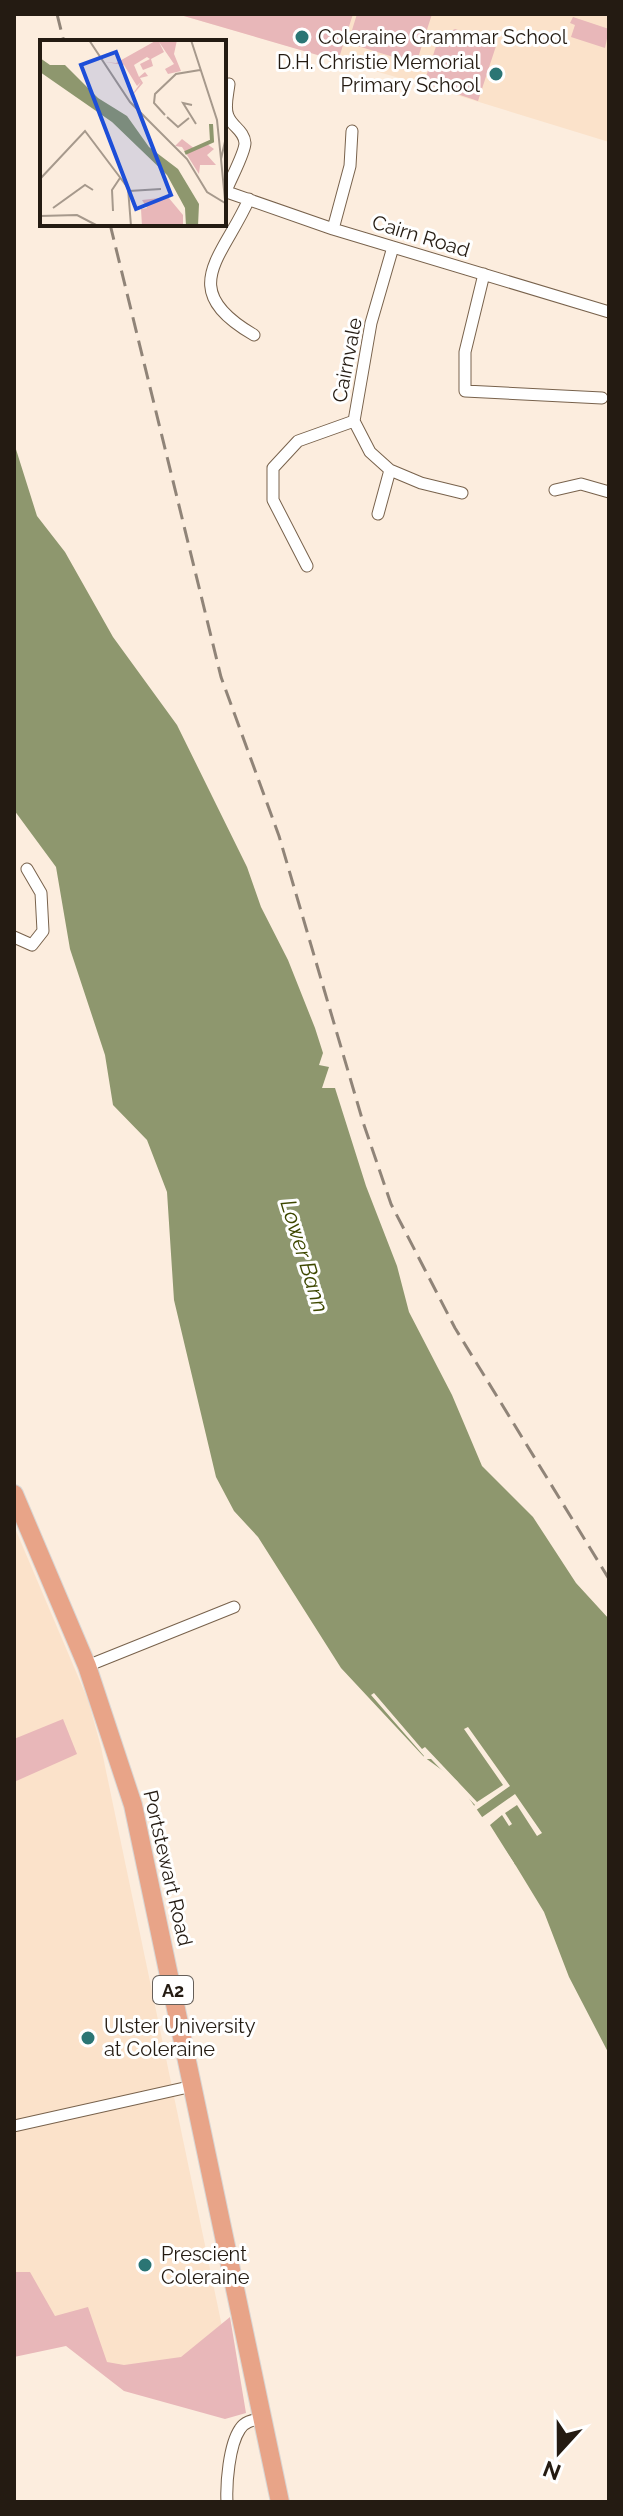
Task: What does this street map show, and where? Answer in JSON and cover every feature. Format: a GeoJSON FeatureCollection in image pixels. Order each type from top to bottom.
{"type":"FeatureCollection","features":[{"type":"Feature","properties":{"kind":"main road","name":"Portstewart Road"},"geometry":{"type":"LineString","coordinates":[[14,1494],[87,1666],[133,1805],[280,2502]]}},
{"type":"Feature","properties":{"kind":"street"},"geometry":{"type":"LineString","coordinates":[[226,189],[244,153],[245,140],[228,116],[229,84]]}},
{"type":"Feature","properties":{"kind":"street"},"geometry":{"type":"LineString","coordinates":[[333,229],[350,166],[352,131]]}},
{"type":"Feature","properties":{"kind":"street","name":"Cairn Road"},"geometry":{"type":"LineString","coordinates":[[226,191],[333,229],[609,312]]}},
{"type":"Feature","properties":{"kind":"street"},"geometry":{"type":"LineString","coordinates":[[249,199],[219,250],[212,266],[210,283],[214,299],[223,314],[254,335]]}},
{"type":"Feature","properties":{"kind":"street","name":"Cairnvale"},"geometry":{"type":"LineString","coordinates":[[393,247],[371,323],[354,421],[370,452],[390,470],[421,483],[462,493]]}},
{"type":"Feature","properties":{"kind":"street"},"geometry":{"type":"LineString","coordinates":[[484,274],[465,352],[465,391],[602,398]]}},
{"type":"Feature","properties":{"kind":"street"},"geometry":{"type":"LineString","coordinates":[[307,566],[273,500],[273,468],[298,441],[354,421]]}},
{"type":"Feature","properties":{"kind":"street"},"geometry":{"type":"LineString","coordinates":[[378,514],[390,470]]}},
{"type":"Feature","properties":{"kind":"street"},"geometry":{"type":"LineString","coordinates":[[555,490],[581,484],[609,492]]}},
{"type":"Feature","properties":{"kind":"street"},"geometry":{"type":"LineString","coordinates":[[14,937],[32,945],[43,931],[41,893],[27,869]]}},
{"type":"Feature","properties":{"kind":"street"},"geometry":{"type":"LineString","coordinates":[[87,1666],[234,1607]]}},
{"type":"Feature","properties":{"kind":"street"},"geometry":{"type":"LineString","coordinates":[[14,2126],[193,2086]]}},
{"type":"Feature","properties":{"kind":"street"},"geometry":{"type":"LineString","coordinates":[[227,2502],[227,2478],[234,2442],[240,2429],[249,2421],[263,2418]]}},
{"type":"Feature","properties":{"kind":"shaded area","name":"D.H. Christie Memorial Primary School"},"geometry":{"type":"Polygon","coordinates":[[[177,14],[609,14],[609,142],[427,86],[177,14]]]}},
{"type":"Feature","properties":{"kind":"shaded area","name":"Coleraine Grammar School"},"geometry":{"type":"Polygon","coordinates":[[[177,14],[353,14],[338,61],[177,14]]]}},
{"type":"Feature","properties":{"kind":"shaded area"},"geometry":{"type":"Polygon","coordinates":[[[357,14],[432,14],[416,64],[348,43],[357,14]]]}},
{"type":"Feature","properties":{"kind":"shaded area"},"geometry":{"type":"Polygon","coordinates":[[[573,17],[609,29],[605,48],[571,37],[575,25],[570,23],[573,17]]]}},
{"type":"Feature","properties":{"kind":"shaded area"},"geometry":{"type":"Polygon","coordinates":[[[455,29],[497,43],[478,101],[424,83],[439,37],[455,29]]]}},
{"type":"Feature","properties":{"kind":"shaded area","name":"Ulster University at Coleraine"},"geometry":{"type":"Polygon","coordinates":[[[14,1526],[88,1700],[101,1747],[229,2360],[112,2371],[73,2329],[14,2340],[14,1526]]]}},
{"type":"Feature","properties":{"kind":"shaded area"},"geometry":{"type":"Polygon","coordinates":[[[63,1719],[77,1754],[14,1782],[14,1739],[63,1719]]]}},
{"type":"Feature","properties":{"kind":"shaded area"},"geometry":{"type":"Polygon","coordinates":[[[14,2272],[30,2272],[55,2316],[88,2307],[107,2362],[124,2365],[181,2357],[230,2317],[246,2413],[225,2419],[124,2391],[66,2346],[14,2357],[14,2272]]]}},
{"type":"Feature","properties":{"kind":"water","name":"Lower Bann"},"geometry":{"type":"Polygon","coordinates":[[[14,443],[37,516],[65,552],[113,637],[177,725],[247,867],[261,907],[288,960],[315,1028],[323,1053],[319,1065],[329,1067],[322,1088],[335,1088],[366,1186],[397,1266],[409,1312],[452,1395],[482,1466],[533,1517],[576,1583],[609,1619],[609,2054],[569,1977],[544,1912],[516,1866],[457,1781],[424,1757],[341,1668],[258,1537],[234,1511],[216,1477],[174,1300],[167,1192],[147,1140],[113,1105],[105,1055],[70,949],[56,867],[14,810],[14,443]]]}},
{"type":"Feature","properties":{"kind":"pier"},"geometry":{"type":"Polygon","coordinates":[[[374,1693],[422,1749],[425,1747],[477,1802],[503,1785],[464,1729],[468,1727],[510,1786],[472,1813],[470,1809],[475,1805],[431,1759],[420,1760],[424,1756],[371,1695],[374,1693]]]}},
{"type":"Feature","properties":{"kind":"pier"},"geometry":{"type":"Polygon","coordinates":[[[515,1794],[542,1833],[537,1836],[517,1805],[505,1813],[512,1824],[509,1826],[502,1815],[490,1825],[514,1863],[512,1865],[478,1820],[515,1794]]]}},
{"type":"Feature","properties":{"kind":"railway"},"geometry":{"type":"LineString","coordinates":[[57,14],[64,40]]}},
{"type":"Feature","properties":{"kind":"railway"},"geometry":{"type":"LineString","coordinates":[[110,226],[221,677],[279,836],[363,1122],[391,1204],[455,1328],[609,1579]]}},
{"type":"Feature","properties":{"kind":"place","name":"Coleraine Grammar School"},"geometry":{"type":"Point","coordinates":[302,37]}},
{"type":"Feature","properties":{"kind":"place","name":"D.H. Christie Memorial Primary School"},"geometry":{"type":"Point","coordinates":[496,74]}},
{"type":"Feature","properties":{"kind":"place","name":"Ulster University at Coleraine"},"geometry":{"type":"Point","coordinates":[88,2038]}},
{"type":"Feature","properties":{"kind":"place","name":"Prescient Coleraine"},"geometry":{"type":"Point","coordinates":[145,2265]}}]}
